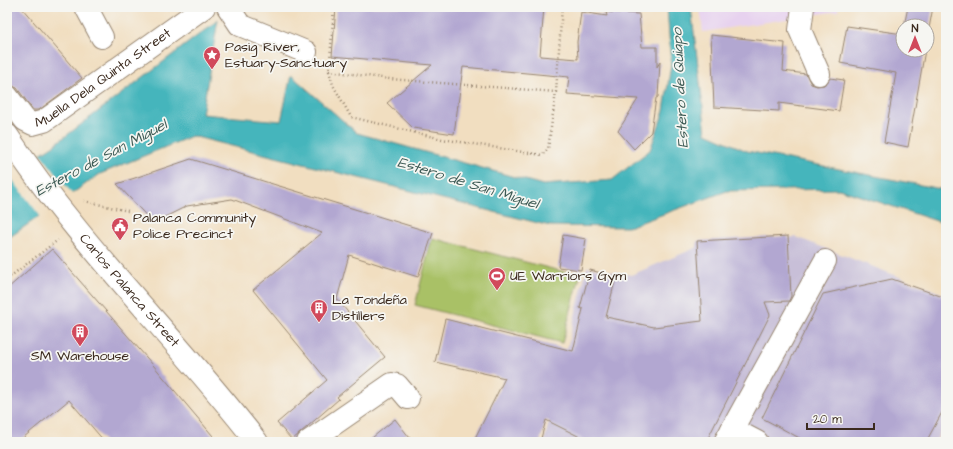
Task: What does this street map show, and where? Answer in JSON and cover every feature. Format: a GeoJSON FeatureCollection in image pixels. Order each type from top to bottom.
{"type":"FeatureCollection","features":[{"type":"Feature","properties":{"kind":"street"},"geometry":{"type":"LineString","coordinates":[[86,7],[102,37]]}},
{"type":"Feature","properties":{"kind":"street","name":"Muella Dela Quinta Street"},"geometry":{"type":"LineString","coordinates":[[7,96],[25,120],[34,124],[44,121],[204,7]]}},
{"type":"Feature","properties":{"kind":"street"},"geometry":{"type":"LineString","coordinates":[[228,7],[240,25],[306,52]]}},
{"type":"Feature","properties":{"kind":"street"},"geometry":{"type":"LineString","coordinates":[[803,7],[800,30],[819,74]]}},
{"type":"Feature","properties":{"kind":"street","name":"Carlos Palanca Street"},"geometry":{"type":"LineString","coordinates":[[7,136],[24,162],[68,220],[248,438]]}},
{"type":"Feature","properties":{"kind":"street"},"geometry":{"type":"LineString","coordinates":[[756,442],[728,436],[825,261]]}},
{"type":"Feature","properties":{"kind":"street"},"geometry":{"type":"LineString","coordinates":[[308,442],[392,384],[397,385],[408,398]]}},
{"type":"Feature","properties":{"kind":"path"},"geometry":{"type":"LineString","coordinates":[[334,7],[329,71],[333,85],[351,117],[442,140],[542,155],[548,150],[556,92],[562,7]]}},
{"type":"Feature","properties":{"kind":"path"},"geometry":{"type":"LineString","coordinates":[[329,71],[390,79],[556,92]]}},
{"type":"Feature","properties":{"kind":"path"},"geometry":{"type":"LineString","coordinates":[[78,200],[128,211]]}},
{"type":"Feature","properties":{"kind":"path"},"geometry":{"type":"LineString","coordinates":[[7,279],[55,242]]}},
{"type":"Feature","properties":{"kind":"shaded area"},"geometry":{"type":"Polygon","coordinates":[[[700,7],[838,7],[838,11],[703,32],[700,7]]]}},
{"type":"Feature","properties":{"kind":"shaded area"},"geometry":{"type":"Polygon","coordinates":[[[796,237],[946,295],[946,421],[935,442],[544,442],[587,267],[631,275],[698,247],[796,237]]]}},
{"type":"Feature","properties":{"kind":"green space","name":"UE Warriors Gym"},"geometry":{"type":"Polygon","coordinates":[[[432,238],[580,276],[562,343],[415,305],[432,238]]]}},
{"type":"Feature","properties":{"kind":"water"},"geometry":{"type":"Polygon","coordinates":[[[667,7],[691,7],[706,133],[747,151],[946,190],[946,224],[839,189],[727,191],[628,227],[550,226],[192,136],[100,174],[7,239],[7,175],[54,145],[218,20],[202,114],[281,121],[291,75],[357,133],[543,185],[612,180],[650,150],[664,111],[671,64],[667,7]]]}},
{"type":"Feature","properties":{"kind":"pier"},"geometry":{"type":"Polygon","coordinates":[[[39,152],[73,195],[41,217],[8,174],[39,152]]]}},
{"type":"Feature","properties":{"kind":"building"},"geometry":{"type":"Polygon","coordinates":[[[7,7],[21,7],[82,78],[39,110],[33,110],[17,88],[7,84],[7,7]]]}},
{"type":"Feature","properties":{"kind":"building"},"geometry":{"type":"Polygon","coordinates":[[[336,7],[544,7],[540,56],[578,59],[577,42],[581,12],[607,16],[606,12],[639,14],[642,47],[657,47],[657,67],[660,62],[658,97],[656,98],[651,132],[634,149],[618,131],[638,99],[567,94],[569,77],[463,67],[454,134],[413,128],[387,103],[432,65],[332,56],[336,7]]]}},
{"type":"Feature","properties":{"kind":"building"},"geometry":{"type":"Polygon","coordinates":[[[908,7],[933,7],[931,18],[906,18],[908,7]]]}},
{"type":"Feature","properties":{"kind":"building"},"geometry":{"type":"Polygon","coordinates":[[[847,26],[895,33],[895,58],[924,58],[908,147],[884,142],[896,73],[840,63],[847,26]]]}},
{"type":"Feature","properties":{"kind":"building"},"geometry":{"type":"Polygon","coordinates":[[[711,35],[785,43],[783,71],[806,74],[811,84],[817,86],[824,85],[830,78],[844,80],[839,111],[779,103],[779,111],[714,107],[711,35]]]}},
{"type":"Feature","properties":{"kind":"building"},"geometry":{"type":"Polygon","coordinates":[[[191,159],[433,233],[418,277],[349,255],[337,299],[385,357],[337,397],[339,399],[292,440],[277,423],[327,380],[253,290],[322,233],[232,199],[187,206],[153,223],[117,184],[191,159]]]}},
{"type":"Feature","properties":{"kind":"building"},"geometry":{"type":"Polygon","coordinates":[[[563,235],[586,239],[581,270],[558,267],[563,235]]]}},
{"type":"Feature","properties":{"kind":"building"},"geometry":{"type":"Polygon","coordinates":[[[788,236],[791,296],[789,301],[765,302],[770,315],[706,442],[590,442],[546,420],[540,442],[473,442],[505,378],[435,362],[445,319],[573,351],[583,309],[580,308],[590,270],[616,277],[606,317],[654,327],[702,321],[697,241],[788,236]]]}},
{"type":"Feature","properties":{"kind":"building"},"geometry":{"type":"Polygon","coordinates":[[[52,249],[218,442],[105,442],[69,400],[18,442],[7,442],[7,289],[52,249]]]}},
{"type":"Feature","properties":{"kind":"building"},"geometry":{"type":"Polygon","coordinates":[[[892,279],[946,298],[946,405],[926,442],[807,442],[762,418],[823,294],[892,279]]]}},
{"type":"Feature","properties":{"kind":"building"},"geometry":{"type":"Polygon","coordinates":[[[395,419],[413,442],[367,442],[395,419]]]}},
{"type":"Feature","properties":{"kind":"place","name":"Pasig River, Estuary-Sanctuary"},"geometry":{"type":"Point","coordinates":[212,70]}},
{"type":"Feature","properties":{"kind":"place","name":"Palanca Community Police Precinct"},"geometry":{"type":"Point","coordinates":[120,241]}},
{"type":"Feature","properties":{"kind":"place","name":"UE Warriors Gym"},"geometry":{"type":"Point","coordinates":[497,291]}},
{"type":"Feature","properties":{"kind":"place","name":"La Tondeña Distillers"},"geometry":{"type":"Point","coordinates":[319,323]}},
{"type":"Feature","properties":{"kind":"place","name":"SM Warehouse"},"geometry":{"type":"Point","coordinates":[80,347]}},
{"type":"Feature","properties":{"kind":"water label","name":"Estero de Quiapo"},"geometry":{"type":"Point","coordinates":[680,88]}},
{"type":"Feature","properties":{"kind":"water label","name":"Estero de San Miguel"},"geometry":{"type":"Point","coordinates":[101,158]}},
{"type":"Feature","properties":{"kind":"water label","name":"Estero de San Miguel"},"geometry":{"type":"Point","coordinates":[468,183]}}]}
